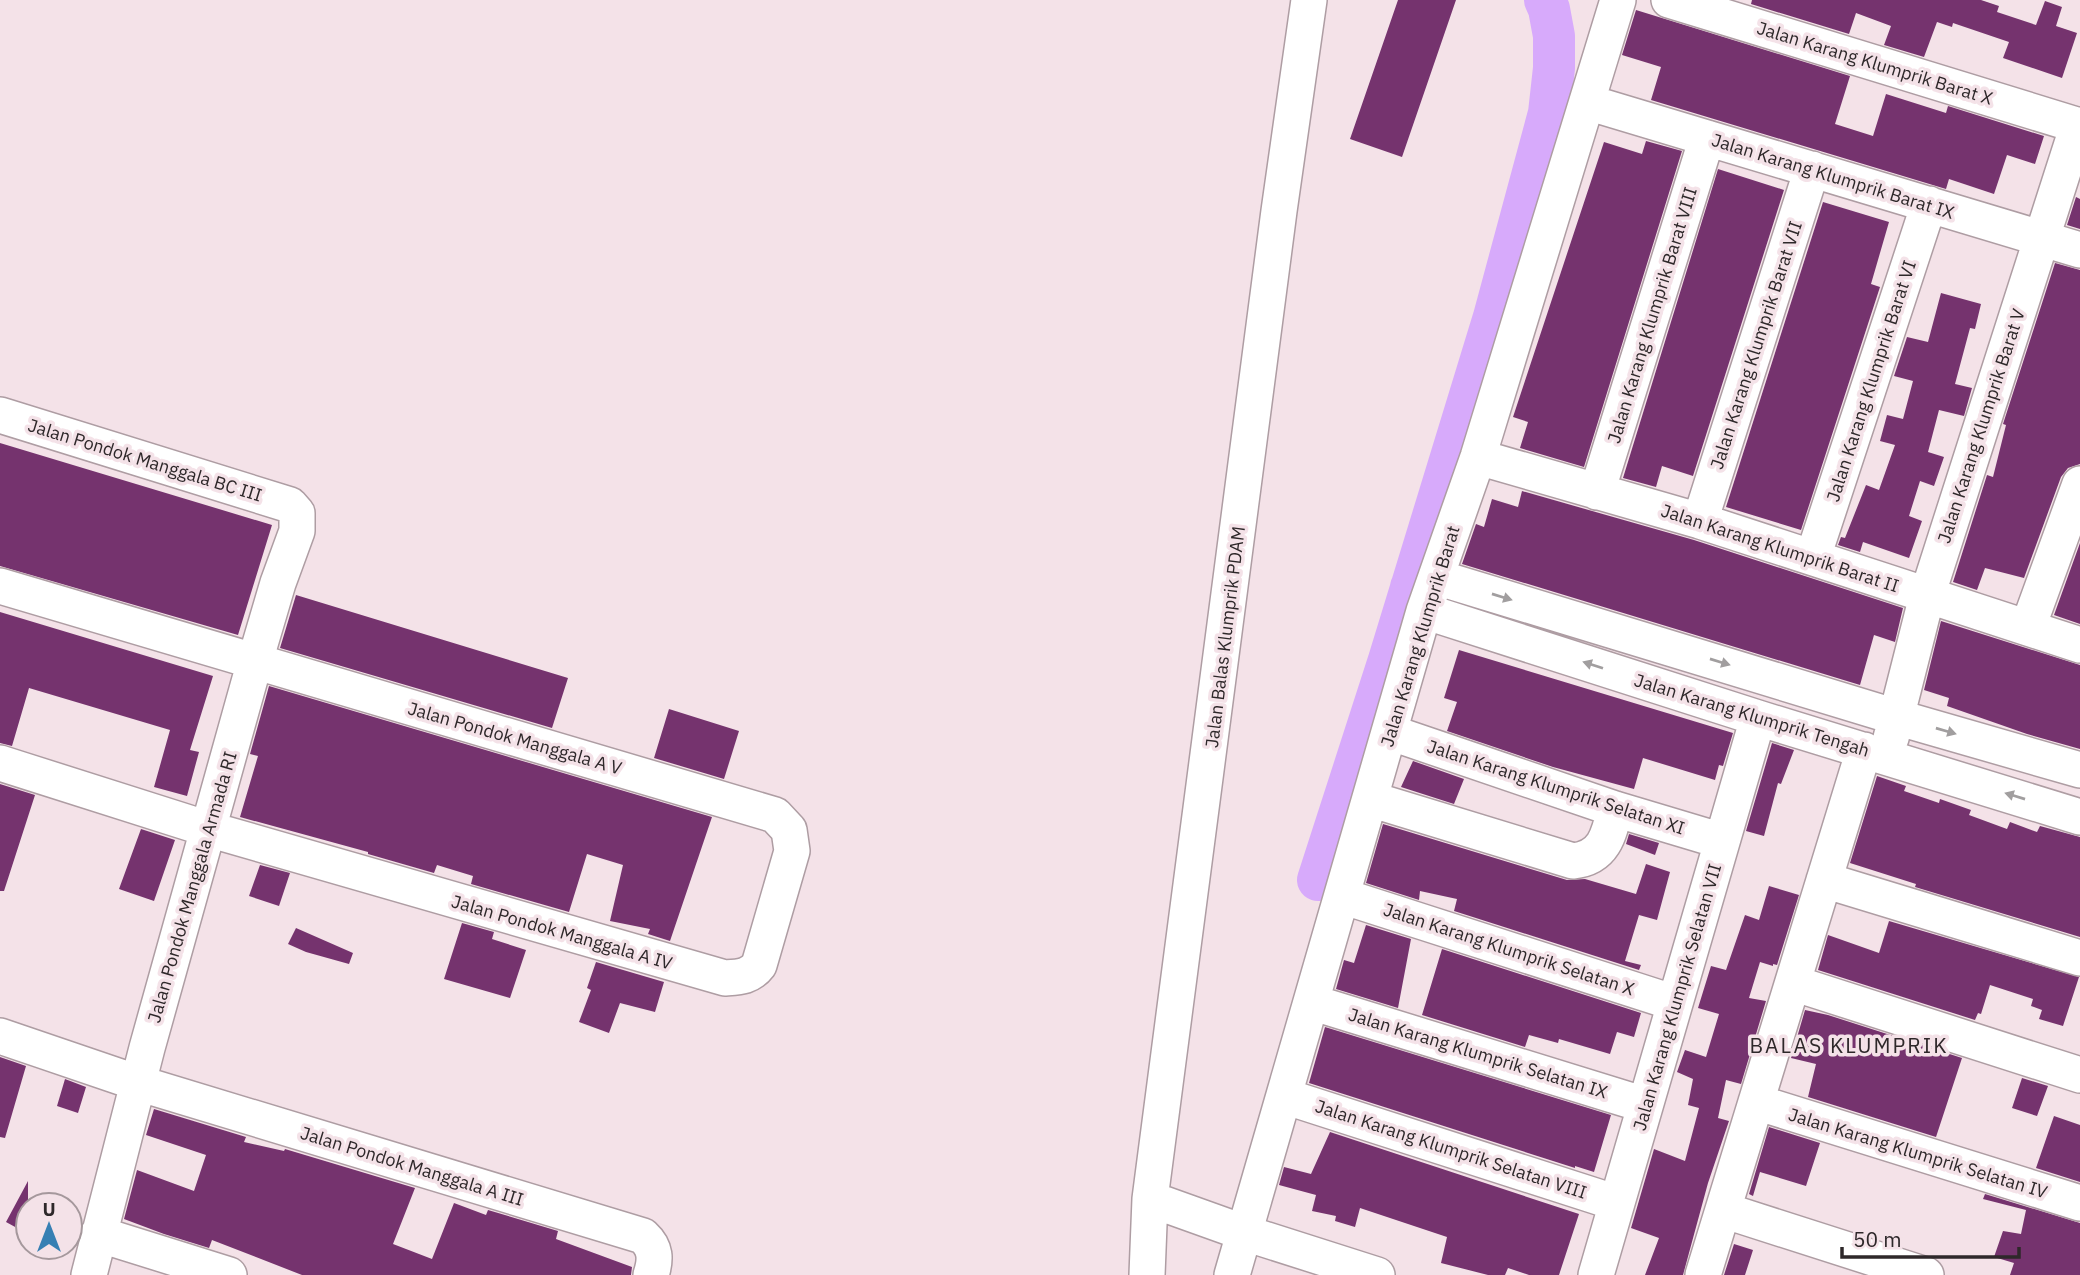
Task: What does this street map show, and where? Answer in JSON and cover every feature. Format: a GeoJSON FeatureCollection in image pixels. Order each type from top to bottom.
{"type":"FeatureCollection","features":[{"type":"Feature","properties":{"kind":"street","name":"Jalan Balas Klumprik PDAM"},"geometry":{"type":"LineString","coordinates":[[1147,1275],[1165,1205],[1279,211],[1309,0]]}},
{"type":"Feature","properties":{"kind":"street","name":"Jalan Karang Klumprik Barat"},"geometry":{"type":"LineString","coordinates":[[1232,1275],[1236,1230],[1284,1096],[1430,595],[1478,457],[1619,0]]}},
{"type":"Feature","properties":{"kind":"street","name":"Jalan Karang Klumprik Barat X"},"geometry":{"type":"LineString","coordinates":[[1669,0],[1743,11],[2079,126]]}},
{"type":"Feature","properties":{"kind":"street","name":"Jalan Karang Klumprik Barat IX"},"geometry":{"type":"LineString","coordinates":[[1587,102],[2080,250]]}},
{"type":"Feature","properties":{"kind":"street","name":"Jalan Karang Klumprik Barat V"},"geometry":{"type":"LineString","coordinates":[[1703,1275],[1824,880],[1885,740],[1927,596],[2079,126]]}},
{"type":"Feature","properties":{"kind":"street","name":"Jalan Karang Klumprik Barat VIII"},"geometry":{"type":"LineString","coordinates":[[1597,492],[1707,138]]}},
{"type":"Feature","properties":{"kind":"street","name":"Jalan Karang Klumprik Barat VII"},"geometry":{"type":"LineString","coordinates":[[1700,522],[1812,169]]}},
{"type":"Feature","properties":{"kind":"street","name":"Jalan Karang Klumprik Barat VI"},"geometry":{"type":"LineString","coordinates":[[1813,557],[1929,204]]}},
{"type":"Feature","properties":{"kind":"street","name":"Jalan Pondok Manggala BC III"},"geometry":{"type":"LineString","coordinates":[[0,415],[290,505]]}},
{"type":"Feature","properties":{"kind":"street","name":"Jalan Karang Klumprik Barat II"},"geometry":{"type":"LineString","coordinates":[[1478,457],[1813,557],[2080,645]]}},
{"type":"Feature","properties":{"kind":"street"},"geometry":{"type":"LineString","coordinates":[[2028,627],[2080,484]]}},
{"type":"Feature","properties":{"kind":"street","name":"Jalan Pondok Manggala Armada RI"},"geometry":{"type":"LineString","coordinates":[[89,1275],[138,1083],[208,829],[278,583],[297,531],[297,513],[290,505]]}},
{"type":"Feature","properties":{"kind":"street","name":"Jalan Pondok Manggala A V"},"geometry":{"type":"LineString","coordinates":[[0,586],[775,815]]}},
{"type":"Feature","properties":{"kind":"street","name":"Jalan Karang Klumprik Tengah"},"geometry":{"type":"LineString","coordinates":[[1430,595],[1758,718],[2080,770]]}},
{"type":"Feature","properties":{"kind":"street","name":"Jalan Karang Klumprik Tengah"},"geometry":{"type":"LineString","coordinates":[[1430,595],[1885,740],[2080,817]]}},
{"type":"Feature","properties":{"kind":"street","name":"Jalan Karang Klumprik Selatan VII"},"geometry":{"type":"LineString","coordinates":[[1596,1275],[1758,718]]}},
{"type":"Feature","properties":{"kind":"street","name":"Jalan Karang Klumprik Selatan XI"},"geometry":{"type":"LineString","coordinates":[[1389,732],[1615,809],[1722,841]]}},
{"type":"Feature","properties":{"kind":"street"},"geometry":{"type":"LineString","coordinates":[[0,763],[208,829]]}},
{"type":"Feature","properties":{"kind":"street"},"geometry":{"type":"LineString","coordinates":[[1370,799],[1573,861],[1586,860],[1599,851],[1610,830],[1615,809]]}},
{"type":"Feature","properties":{"kind":"street","name":"Jalan Pondok Manggala A IV"},"geometry":{"type":"LineString","coordinates":[[208,829],[725,978],[741,977],[754,972],[759,965],[792,851],[789,830],[775,815]]}},
{"type":"Feature","properties":{"kind":"street"},"geometry":{"type":"LineString","coordinates":[[1824,880],[2080,958]]}},
{"type":"Feature","properties":{"kind":"street","name":"Jalan Karang Klumprik Selatan X"},"geometry":{"type":"LineString","coordinates":[[1342,896],[1675,1003]]}},
{"type":"Feature","properties":{"kind":"street"},"geometry":{"type":"LineString","coordinates":[[1793,983],[2080,1075]]}},
{"type":"Feature","properties":{"kind":"street","name":"Jalan Karang Klumprik Selatan IX"},"geometry":{"type":"LineString","coordinates":[[1311,1002],[1645,1105]]}},
{"type":"Feature","properties":{"kind":"street","name":"Jalan Pondok Manggala A III"},"geometry":{"type":"LineString","coordinates":[[0,1035],[138,1083],[643,1236],[651,1243],[655,1255],[651,1275]]}},
{"type":"Feature","properties":{"kind":"street","name":"Jalan Karang Klumprik Selatan VIII"},"geometry":{"type":"LineString","coordinates":[[1284,1096],[1617,1203]]}},
{"type":"Feature","properties":{"kind":"street","name":"Jalan Karang Klumprik Selatan IV"},"geometry":{"type":"LineString","coordinates":[[1756,1102],[2080,1203]]}},
{"type":"Feature","properties":{"kind":"street"},"geometry":{"type":"LineString","coordinates":[[1165,1205],[1377,1275]]}},
{"type":"Feature","properties":{"kind":"street"},"geometry":{"type":"LineString","coordinates":[[1723,1210],[1926,1275]]}},
{"type":"Feature","properties":{"kind":"street"},"geometry":{"type":"LineString","coordinates":[[98,1234],[229,1275]]}},
{"type":"Feature","properties":{"kind":"building"},"geometry":{"type":"Polygon","coordinates":[[[1398,0],[1456,0],[1402,157],[1350,139],[1398,0]]]}},
{"type":"Feature","properties":{"kind":"building"},"geometry":{"type":"Polygon","coordinates":[[[1752,0],[1981,0],[1999,6],[1997,12],[2036,25],[2045,1],[2062,7],[2056,26],[2077,33],[2062,78],[2003,58],[2009,42],[1953,23],[1952,27],[1937,22],[1924,57],[1884,45],[1891,26],[1856,13],[1849,34],[1751,4],[1752,0]]]}},
{"type":"Feature","properties":{"kind":"building"},"geometry":{"type":"Polygon","coordinates":[[[1636,10],[1850,76],[1835,124],[1873,136],[1886,94],[1946,113],[1948,106],[2044,136],[2035,164],[2007,155],[1994,194],[1949,179],[1946,189],[1651,100],[1661,67],[1622,55],[1636,10]]]}},
{"type":"Feature","properties":{"kind":"building"},"geometry":{"type":"Polygon","coordinates":[[[1646,141],[1682,151],[1584,467],[1520,448],[1528,422],[1513,417],[1604,142],[1642,154],[1646,141]]]}},
{"type":"Feature","properties":{"kind":"building"},"geometry":{"type":"Polygon","coordinates":[[[1718,169],[1784,190],[1693,476],[1662,466],[1656,487],[1623,478],[1718,169]]]}},
{"type":"Feature","properties":{"kind":"building"},"geometry":{"type":"Polygon","coordinates":[[[2076,197],[2080,199],[2080,229],[2067,225],[2076,197]]]}},
{"type":"Feature","properties":{"kind":"building"},"geometry":{"type":"Polygon","coordinates":[[[1823,202],[1889,222],[1871,284],[1880,287],[1801,530],[1726,507],[1823,202]]]}},
{"type":"Feature","properties":{"kind":"building"},"geometry":{"type":"Polygon","coordinates":[[[2055,263],[2080,270],[2080,464],[2068,468],[2061,477],[2024,578],[1985,568],[1977,590],[1953,582],[1987,475],[1993,477],[2006,425],[2003,424],[2055,263]]]}},
{"type":"Feature","properties":{"kind":"building"},"geometry":{"type":"Polygon","coordinates":[[[1941,293],[1981,304],[1975,329],[1970,328],[1955,384],[1972,388],[1964,416],[1939,410],[1928,452],[1944,457],[1934,486],[1920,481],[1909,516],[1922,521],[1909,558],[1863,542],[1860,552],[1838,545],[1841,537],[1845,538],[1866,485],[1879,490],[1895,445],[1880,441],[1887,415],[1903,419],[1913,381],[1894,376],[1907,337],[1928,342],[1941,293]]]}},
{"type":"Feature","properties":{"kind":"building"},"geometry":{"type":"Polygon","coordinates":[[[0,443],[272,525],[238,635],[0,566],[0,443]]]}},
{"type":"Feature","properties":{"kind":"building"},"geometry":{"type":"Polygon","coordinates":[[[1522,491],[1694,540],[1903,608],[1895,642],[1874,635],[1860,685],[1462,564],[1476,524],[1484,527],[1492,499],[1518,507],[1522,491]]]}},
{"type":"Feature","properties":{"kind":"building"},"geometry":{"type":"Polygon","coordinates":[[[2080,543],[2080,624],[2054,615],[2080,543]]]}},
{"type":"Feature","properties":{"kind":"building"},"geometry":{"type":"Polygon","coordinates":[[[296,595],[568,678],[552,728],[280,648],[296,595]]]}},
{"type":"Feature","properties":{"kind":"building"},"geometry":{"type":"Polygon","coordinates":[[[0,612],[213,676],[190,750],[199,752],[187,796],[154,787],[170,730],[29,688],[12,746],[0,743],[0,612]]]}},
{"type":"Feature","properties":{"kind":"building"},"geometry":{"type":"Polygon","coordinates":[[[1941,621],[2080,665],[2080,749],[1947,706],[1949,698],[1924,690],[1941,621]]]}},
{"type":"Feature","properties":{"kind":"building"},"geometry":{"type":"Polygon","coordinates":[[[1459,650],[1733,733],[1723,766],[1719,765],[1715,780],[1643,758],[1634,789],[1553,767],[1447,731],[1457,702],[1444,698],[1459,650]]]}},
{"type":"Feature","properties":{"kind":"building"},"geometry":{"type":"Polygon","coordinates":[[[269,686],[712,817],[670,941],[648,934],[650,929],[610,921],[623,865],[587,854],[569,912],[471,884],[473,876],[437,865],[434,873],[240,817],[258,756],[250,754],[269,686]]]}},
{"type":"Feature","properties":{"kind":"building"},"geometry":{"type":"Polygon","coordinates":[[[669,709],[739,731],[724,779],[654,758],[669,709]]]}},
{"type":"Feature","properties":{"kind":"building"},"geometry":{"type":"Polygon","coordinates":[[[1772,743],[1794,750],[1781,784],[1778,783],[1764,836],[1746,831],[1772,743]]]}},
{"type":"Feature","properties":{"kind":"building"},"geometry":{"type":"Polygon","coordinates":[[[1413,761],[1464,779],[1454,804],[1401,787],[1413,761]]]}},
{"type":"Feature","properties":{"kind":"building"},"geometry":{"type":"Polygon","coordinates":[[[1877,776],[1906,786],[1904,791],[1939,803],[1940,799],[1971,810],[1969,815],[2007,829],[2010,822],[2037,832],[2040,826],[2080,837],[2080,937],[1915,887],[1916,884],[1850,863],[1877,776]]]}},
{"type":"Feature","properties":{"kind":"building"},"geometry":{"type":"Polygon","coordinates":[[[0,784],[35,795],[4,891],[0,891],[0,784]]]}},
{"type":"Feature","properties":{"kind":"building"},"geometry":{"type":"Polygon","coordinates":[[[1383,824],[1567,880],[1585,879],[1636,894],[1646,864],[1670,872],[1657,920],[1639,915],[1625,961],[1641,965],[1639,970],[1454,911],[1457,899],[1420,891],[1419,900],[1366,883],[1383,824]]]}},
{"type":"Feature","properties":{"kind":"building"},"geometry":{"type":"Polygon","coordinates":[[[141,829],[175,840],[154,901],[119,889],[141,829]]]}},
{"type":"Feature","properties":{"kind":"building"},"geometry":{"type":"Polygon","coordinates":[[[1629,834],[1659,843],[1655,855],[1626,844],[1629,834]]]}},
{"type":"Feature","properties":{"kind":"building"},"geometry":{"type":"Polygon","coordinates":[[[260,865],[290,873],[279,906],[249,896],[260,865]]]}},
{"type":"Feature","properties":{"kind":"building"},"geometry":{"type":"Polygon","coordinates":[[[1769,886],[1799,895],[1777,965],[1760,962],[1749,998],[1766,1001],[1741,1084],[1726,1080],[1718,1118],[1729,1121],[1708,1183],[1683,1275],[1645,1275],[1659,1238],[1631,1228],[1654,1149],[1685,1161],[1699,1108],[1688,1105],[1693,1079],[1677,1072],[1685,1050],[1706,1057],[1719,1014],[1698,1008],[1711,966],[1726,970],[1745,915],[1759,920],[1769,886]]]}},
{"type":"Feature","properties":{"kind":"building"},"geometry":{"type":"Polygon","coordinates":[[[1889,921],[2079,977],[2063,1026],[2039,1019],[2042,1010],[2031,1006],[2033,999],[1990,985],[1981,1014],[1978,1013],[1975,1020],[1818,970],[1828,935],[1879,953],[1889,921]]]}},
{"type":"Feature","properties":{"kind":"building"},"geometry":{"type":"Polygon","coordinates":[[[462,923],[494,932],[492,939],[526,950],[510,998],[444,979],[462,923]]]}},
{"type":"Feature","properties":{"kind":"building"},"geometry":{"type":"Polygon","coordinates":[[[1366,925],[1411,939],[1398,1008],[1336,989],[1344,960],[1354,963],[1366,925]]]}},
{"type":"Feature","properties":{"kind":"building"},"geometry":{"type":"Polygon","coordinates":[[[296,928],[353,953],[349,964],[288,944],[296,928]]]}},
{"type":"Feature","properties":{"kind":"building"},"geometry":{"type":"Polygon","coordinates":[[[1442,949],[1641,1013],[1634,1037],[1617,1032],[1610,1054],[1559,1039],[1558,1043],[1529,1035],[1525,1047],[1422,1015],[1442,949]]]}},
{"type":"Feature","properties":{"kind":"building"},"geometry":{"type":"Polygon","coordinates":[[[596,962],[664,982],[655,1012],[620,1003],[609,1033],[579,1022],[591,990],[587,988],[596,962]]]}},
{"type":"Feature","properties":{"kind":"building"},"geometry":{"type":"Polygon","coordinates":[[[1805,1010],[1962,1058],[1936,1137],[1808,1097],[1816,1064],[1791,1058],[1805,1010]]]}},
{"type":"Feature","properties":{"kind":"building"},"geometry":{"type":"Polygon","coordinates":[[[1325,1027],[1611,1115],[1594,1172],[1309,1083],[1325,1027]]]}},
{"type":"Feature","properties":{"kind":"building"},"geometry":{"type":"Polygon","coordinates":[[[0,1057],[26,1066],[5,1138],[0,1137],[0,1057]]]}},
{"type":"Feature","properties":{"kind":"building"},"geometry":{"type":"Polygon","coordinates":[[[2022,1078],[2048,1086],[2037,1116],[2012,1108],[2022,1078]]]}},
{"type":"Feature","properties":{"kind":"building"},"geometry":{"type":"Polygon","coordinates":[[[65,1079],[86,1087],[78,1113],[57,1106],[65,1079]]]}},
{"type":"Feature","properties":{"kind":"building"},"geometry":{"type":"Polygon","coordinates":[[[154,1109],[246,1137],[244,1142],[284,1151],[285,1149],[415,1188],[393,1244],[432,1259],[454,1203],[486,1215],[488,1210],[558,1231],[556,1239],[632,1267],[631,1275],[302,1275],[212,1240],[209,1248],[164,1234],[124,1219],[137,1170],[194,1191],[206,1155],[146,1135],[154,1109]]]}},
{"type":"Feature","properties":{"kind":"building"},"geometry":{"type":"Polygon","coordinates":[[[2054,1116],[2080,1125],[2080,1182],[2036,1168],[2054,1116]]]}},
{"type":"Feature","properties":{"kind":"building"},"geometry":{"type":"Polygon","coordinates":[[[1769,1127],[1820,1143],[1806,1186],[1760,1172],[1753,1196],[1749,1194],[1769,1127]]]}},
{"type":"Feature","properties":{"kind":"building"},"geometry":{"type":"Polygon","coordinates":[[[1330,1132],[1579,1214],[1559,1275],[1529,1275],[1508,1268],[1505,1275],[1488,1275],[1441,1263],[1447,1237],[1360,1208],[1355,1227],[1335,1221],[1336,1216],[1312,1211],[1316,1195],[1279,1185],[1284,1167],[1311,1174],[1330,1132]]]}},
{"type":"Feature","properties":{"kind":"building"},"geometry":{"type":"Polygon","coordinates":[[[1985,1194],[2080,1223],[2080,1275],[2010,1275],[2014,1263],[1994,1257],[2003,1231],[2021,1234],[2026,1210],[1983,1199],[1985,1194]]]}},
{"type":"Feature","properties":{"kind":"building"},"geometry":{"type":"Polygon","coordinates":[[[14,1207],[14,1226],[6,1222],[14,1207]]]}},
{"type":"Feature","properties":{"kind":"building"},"geometry":{"type":"Polygon","coordinates":[[[1734,1244],[1753,1250],[1745,1275],[1724,1275],[1734,1244]]]}},
{"type":"Feature","properties":{"kind":"waterway"},"geometry":{"type":"LineString","coordinates":[[1318,880],[1389,660],[1494,317],[1549,113],[1554,36],[1545,0]]}},
{"type":"Feature","properties":{"kind":"waterway"},"geometry":{"type":"LineString","coordinates":[[1411,587],[1451,602],[1552,629]]}},
{"type":"Feature","properties":{"kind":"district","name":"BALAS KLUMPRIK"},"geometry":{"type":"Point","coordinates":[1849,1045]}}]}
